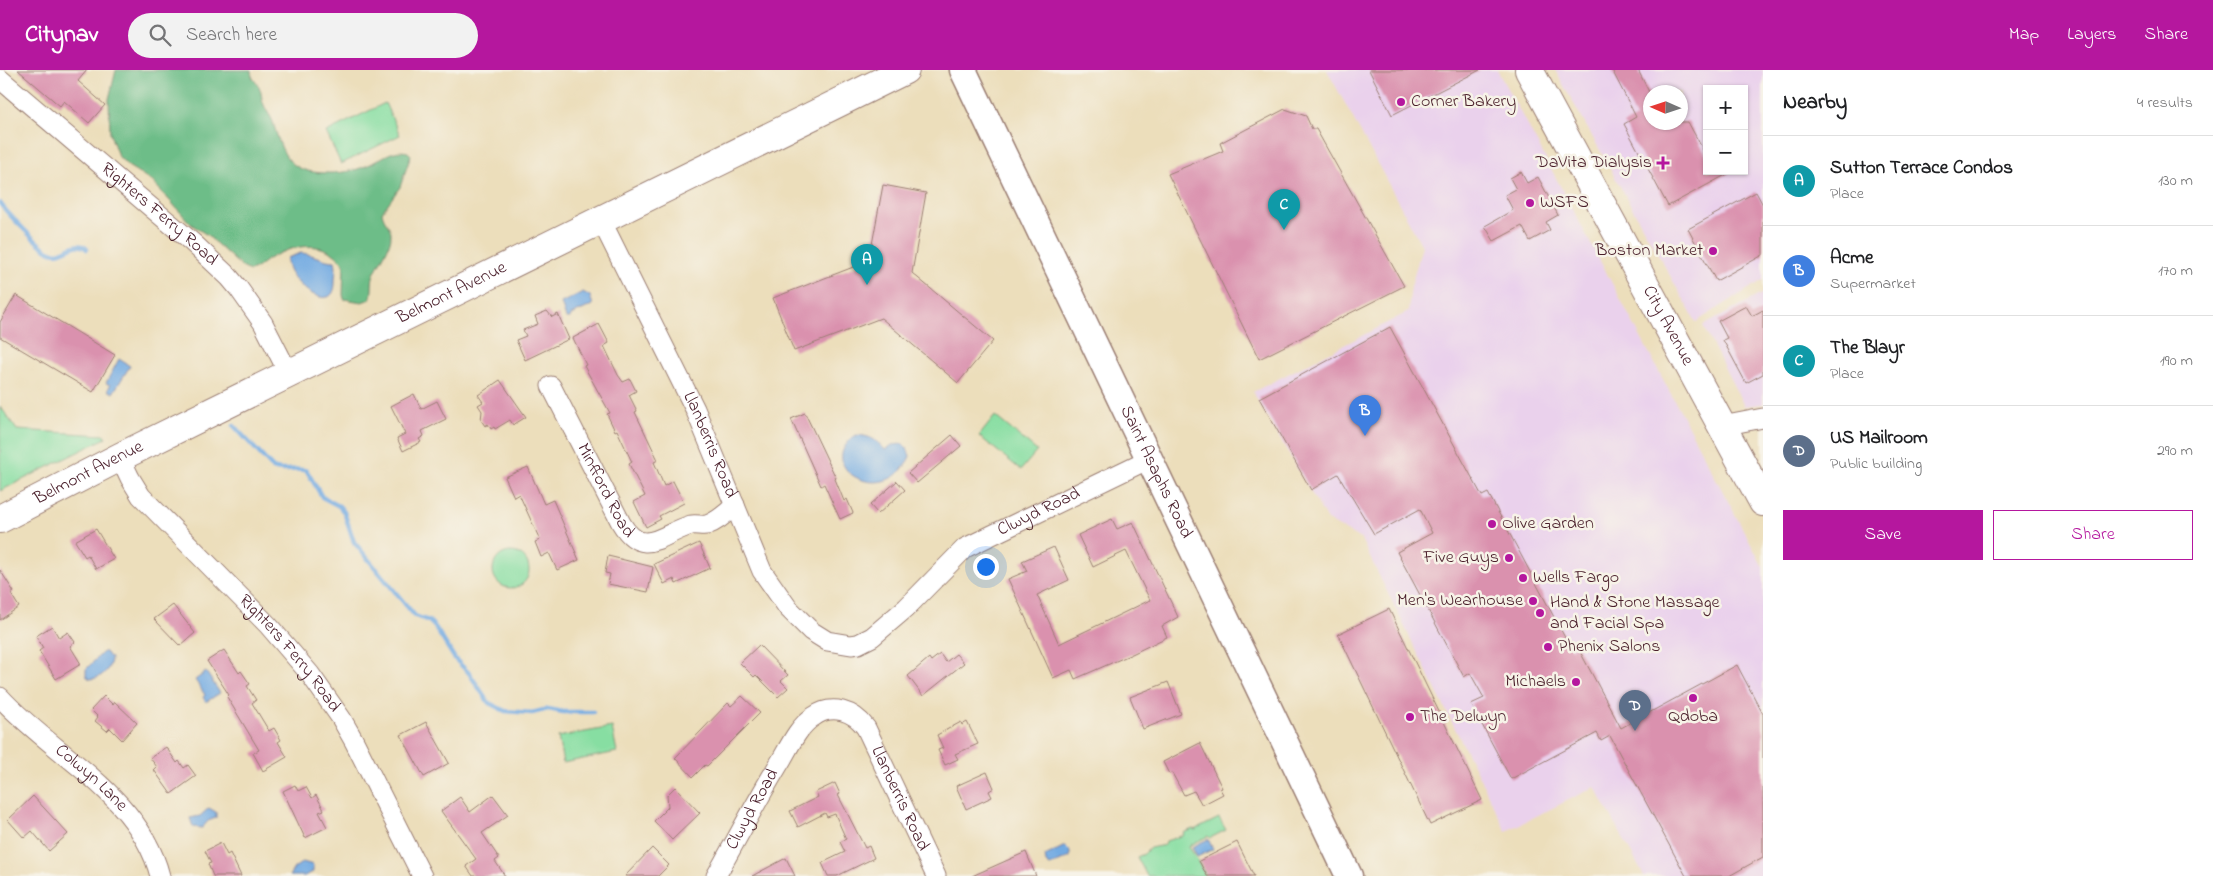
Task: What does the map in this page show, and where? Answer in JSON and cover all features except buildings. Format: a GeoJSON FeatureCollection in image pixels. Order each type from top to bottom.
{"type":"FeatureCollection","features":[{"type":"Feature","properties":{"kind":"main road","name":"Belmont Avenue"},"geometry":{"type":"LineString","coordinates":[[0,519],[120,457],[905,70]]}},
{"type":"Feature","properties":{"kind":"main road","name":"City Avenue"},"geometry":{"type":"LineString","coordinates":[[1529,70],[1763,502]]}},
{"type":"Feature","properties":{"kind":"street","name":"Saint Asaphs Road"},"geometry":{"type":"LineString","coordinates":[[962,70],[1349,876]]}},
{"type":"Feature","properties":{"kind":"street","name":"Righters Ferry Road"},"geometry":{"type":"LineString","coordinates":[[0,79],[193,243],[229,277],[262,323],[289,374]]}},
{"type":"Feature","properties":{"kind":"street","name":"Llanberris Road"},"geometry":{"type":"LineString","coordinates":[[601,220],[695,409],[762,571],[778,596],[810,631],[827,641],[843,645]]}},
{"type":"Feature","properties":{"kind":"street","name":"Minfford Road"},"geometry":{"type":"LineString","coordinates":[[550,386],[621,523],[636,540],[652,542],[692,525],[706,525],[722,517],[735,505]]}},
{"type":"Feature","properties":{"kind":"street"},"geometry":{"type":"LineString","coordinates":[[1722,426],[1763,418]]}},
{"type":"Feature","properties":{"kind":"street","name":"Righters Ferry Road"},"geometry":{"type":"LineString","coordinates":[[120,457],[141,496],[268,625],[310,674],[350,734],[422,876]]}},
{"type":"Feature","properties":{"kind":"street","name":"Clwyd Road"},"geometry":{"type":"LineString","coordinates":[[843,645],[865,642],[882,630],[965,548],[1149,459]]}},
{"type":"Feature","properties":{"kind":"street","name":"Colwyn Lane"},"geometry":{"type":"LineString","coordinates":[[0,697],[102,787],[126,811],[146,839],[160,876]]}},
{"type":"Feature","properties":{"kind":"street","name":"Llanberris Road"},"geometry":{"type":"LineString","coordinates":[[836,710],[857,717],[866,728],[936,876]]}},
{"type":"Feature","properties":{"kind":"street","name":"Clwyd Road"},"geometry":{"type":"LineString","coordinates":[[716,876],[764,788],[799,732],[815,715],[823,711],[836,710]]}},
{"type":"Feature","properties":{"kind":"shaded area"},"geometry":{"type":"Polygon","coordinates":[[[1327,70],[1497,70],[1541,150],[1763,567],[1763,876],[1644,876],[1595,787],[1506,831],[1361,539],[1327,520],[1253,392],[1408,312],[1411,287],[1422,246],[1327,70]]]}},
{"type":"Feature","properties":{"kind":"shaded area"},"geometry":{"type":"Polygon","coordinates":[[[1555,70],[1763,70],[1763,280],[1696,322],[1555,70]]]}},
{"type":"Feature","properties":{"kind":"shaded area"},"geometry":{"type":"Polygon","coordinates":[[[1763,293],[1763,404],[1744,406],[1703,326],[1763,293]]]}},
{"type":"Feature","properties":{"kind":"green space"},"geometry":{"type":"Polygon","coordinates":[[[116,70],[251,70],[252,77],[260,89],[263,103],[272,120],[280,145],[290,161],[304,170],[338,173],[366,166],[391,153],[408,152],[411,155],[400,187],[382,212],[391,231],[391,238],[374,275],[370,299],[362,302],[344,299],[344,265],[328,250],[307,246],[297,248],[276,255],[250,271],[242,267],[207,235],[191,224],[152,181],[128,166],[118,156],[110,134],[109,99],[116,70]]]}},
{"type":"Feature","properties":{"kind":"green space"},"geometry":{"type":"Polygon","coordinates":[[[385,103],[400,135],[341,164],[326,132],[385,103]]]}},
{"type":"Feature","properties":{"kind":"green space"},"geometry":{"type":"Polygon","coordinates":[[[0,406],[17,430],[104,435],[106,438],[0,491],[0,406]]]}},
{"type":"Feature","properties":{"kind":"green space"},"geometry":{"type":"Polygon","coordinates":[[[995,416],[1037,451],[1021,470],[979,436],[995,416]]]}},
{"type":"Feature","properties":{"kind":"green space"},"geometry":{"type":"Polygon","coordinates":[[[511,552],[518,553],[524,557],[528,563],[528,577],[524,583],[518,587],[511,588],[504,587],[498,583],[494,577],[493,570],[494,563],[498,557],[504,553],[511,552]]]}},
{"type":"Feature","properties":{"kind":"green space"},"geometry":{"type":"Polygon","coordinates":[[[612,727],[617,752],[563,763],[558,737],[612,727]]]}},
{"type":"Feature","properties":{"kind":"green space"},"geometry":{"type":"Polygon","coordinates":[[[1219,818],[1226,830],[1210,838],[1208,836],[1189,846],[1206,876],[1147,876],[1137,857],[1144,854],[1150,848],[1165,845],[1166,841],[1184,835],[1183,833],[1195,830],[1219,818]]]}},
{"type":"Feature","properties":{"kind":"water"},"geometry":{"type":"Polygon","coordinates":[[[301,253],[335,261],[336,271],[333,292],[328,297],[319,297],[310,293],[293,277],[288,267],[287,258],[301,253]]]}},
{"type":"Feature","properties":{"kind":"water"},"geometry":{"type":"Polygon","coordinates":[[[583,292],[590,296],[593,305],[571,315],[570,318],[566,318],[561,303],[583,292]]]}},
{"type":"Feature","properties":{"kind":"water"},"geometry":{"type":"Polygon","coordinates":[[[119,359],[130,366],[113,393],[108,390],[110,385],[106,383],[119,359]]]}},
{"type":"Feature","properties":{"kind":"water"},"geometry":{"type":"Polygon","coordinates":[[[856,435],[872,439],[885,450],[892,445],[902,444],[907,448],[910,456],[899,472],[886,480],[871,482],[858,478],[847,470],[842,460],[844,448],[856,435]]]}},
{"type":"Feature","properties":{"kind":"water"},"geometry":{"type":"Polygon","coordinates":[[[104,651],[111,658],[109,666],[101,675],[90,679],[86,676],[86,669],[104,651]]]}},
{"type":"Feature","properties":{"kind":"water"},"geometry":{"type":"Polygon","coordinates":[[[206,672],[220,693],[206,702],[203,697],[205,695],[195,680],[206,672]]]}},
{"type":"Feature","properties":{"kind":"water"},"geometry":{"type":"Polygon","coordinates":[[[209,808],[216,812],[216,818],[208,821],[202,828],[193,827],[190,818],[200,816],[209,808]]]}},
{"type":"Feature","properties":{"kind":"water"},"geometry":{"type":"Polygon","coordinates":[[[1208,839],[1213,849],[1197,857],[1192,847],[1208,839]]]}},
{"type":"Feature","properties":{"kind":"water"},"geometry":{"type":"Polygon","coordinates":[[[1065,846],[1070,851],[1070,857],[1050,866],[1046,863],[1045,856],[1065,846]]]}},
{"type":"Feature","properties":{"kind":"water"},"geometry":{"type":"Polygon","coordinates":[[[303,862],[313,865],[313,872],[304,876],[289,876],[294,868],[303,862]]]}},
{"type":"Feature","properties":{"kind":"waterway"},"geometry":{"type":"LineString","coordinates":[[0,203],[32,238],[51,252],[60,252],[74,246],[83,246],[87,249]]}},
{"type":"Feature","properties":{"kind":"waterway"},"geometry":{"type":"LineString","coordinates":[[234,426],[273,468],[307,471],[322,497],[339,506],[344,512],[354,542],[415,616],[429,621],[435,627],[455,659],[469,673],[489,703],[505,711],[532,713],[548,709],[563,712],[593,712]]}},
{"type":"Feature","properties":{"kind":"place","name":"Corner Bakery"},"geometry":{"type":"Point","coordinates":[1401,102]}},
{"type":"Feature","properties":{"kind":"place","name":"DaVita Dialysis"},"geometry":{"type":"Point","coordinates":[1663,163]}},
{"type":"Feature","properties":{"kind":"place","name":"WSFS"},"geometry":{"type":"Point","coordinates":[1530,203]}},
{"type":"Feature","properties":{"kind":"place","name":"The Blayr"},"geometry":{"type":"Point","coordinates":[1284,230]}},
{"type":"Feature","properties":{"kind":"place","name":"Boston Market"},"geometry":{"type":"Point","coordinates":[1713,251]}},
{"type":"Feature","properties":{"kind":"place","name":"Sutton Terrace Condos"},"geometry":{"type":"Point","coordinates":[867,285]}},
{"type":"Feature","properties":{"kind":"place","name":"Acme"},"geometry":{"type":"Point","coordinates":[1365,436]}},
{"type":"Feature","properties":{"kind":"place","name":"Olive Garden"},"geometry":{"type":"Point","coordinates":[1492,524]}},
{"type":"Feature","properties":{"kind":"place","name":"Five Guys"},"geometry":{"type":"Point","coordinates":[1509,558]}},
{"type":"Feature","properties":{"kind":"place","name":"Wells Fargo"},"geometry":{"type":"Point","coordinates":[1523,578]}},
{"type":"Feature","properties":{"kind":"place","name":"Men's Wearhouse"},"geometry":{"type":"Point","coordinates":[1533,601]}},
{"type":"Feature","properties":{"kind":"place","name":"Hand & Stone Massage and Facial Spa"},"geometry":{"type":"Point","coordinates":[1540,613]}},
{"type":"Feature","properties":{"kind":"place","name":"Phenix Salons"},"geometry":{"type":"Point","coordinates":[1548,647]}},
{"type":"Feature","properties":{"kind":"place","name":"Michaels"},"geometry":{"type":"Point","coordinates":[1576,682]}},
{"type":"Feature","properties":{"kind":"place","name":"Qdoba"},"geometry":{"type":"Point","coordinates":[1693,698]}},
{"type":"Feature","properties":{"kind":"place","name":"The Delwyn"},"geometry":{"type":"Point","coordinates":[1410,717]}},
{"type":"Feature","properties":{"kind":"place","name":"US Mailroom"},"geometry":{"type":"Point","coordinates":[1635,731]}}]}
